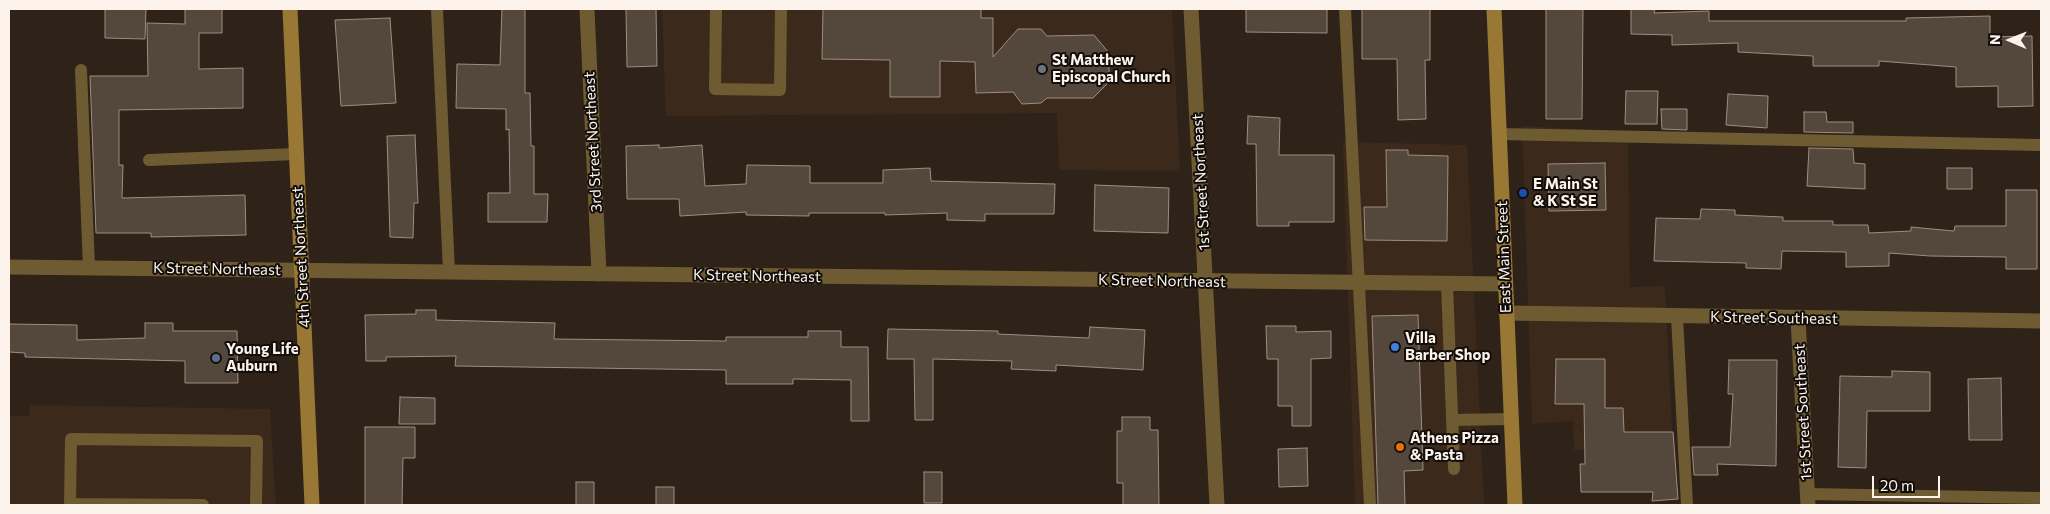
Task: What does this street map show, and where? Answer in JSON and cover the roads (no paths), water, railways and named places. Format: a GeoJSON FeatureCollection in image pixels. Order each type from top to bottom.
{"type":"FeatureCollection","features":[{"type":"Feature","properties":{"kind":"main road","name":"4th Street Northeast"},"geometry":{"type":"LineString","coordinates":[[290,9],[312,505]]}},
{"type":"Feature","properties":{"kind":"main road","name":"East Main Street"},"geometry":{"type":"LineString","coordinates":[[1494,9],[1515,505]]}},
{"type":"Feature","properties":{"kind":"street","name":"3rd Street Northeast"},"geometry":{"type":"LineString","coordinates":[[587,9],[599,274]]}},
{"type":"Feature","properties":{"kind":"street","name":"1st Street Northeast"},"geometry":{"type":"LineString","coordinates":[[1191,9],[1217,505]]}},
{"type":"Feature","properties":{"kind":"street","name":"K Street Northeast"},"geometry":{"type":"LineString","coordinates":[[9,267],[1505,284]]}},
{"type":"Feature","properties":{"kind":"street","name":"K Street Southeast"},"geometry":{"type":"LineString","coordinates":[[1506,313],[1798,319],[2041,321]]}},
{"type":"Feature","properties":{"kind":"street","name":"1st Street Southeast"},"geometry":{"type":"LineString","coordinates":[[1798,319],[1808,500]]}},
{"type":"Feature","properties":{"kind":"lane"},"geometry":{"type":"LineString","coordinates":[[437,9],[449,272]]}},
{"type":"Feature","properties":{"kind":"lane"},"geometry":{"type":"LineString","coordinates":[[716,9],[715,89],[771,90],[780,90],[781,9]]}},
{"type":"Feature","properties":{"kind":"lane"},"geometry":{"type":"LineString","coordinates":[[1345,9],[1370,505]]}},
{"type":"Feature","properties":{"kind":"lane"},"geometry":{"type":"LineString","coordinates":[[81,70],[90,268]]}},
{"type":"Feature","properties":{"kind":"lane"},"geometry":{"type":"LineString","coordinates":[[1499,134],[2041,145]]}},
{"type":"Feature","properties":{"kind":"lane"},"geometry":{"type":"LineString","coordinates":[[149,160],[296,154]]}},
{"type":"Feature","properties":{"kind":"lane"},"geometry":{"type":"LineString","coordinates":[[1447,284],[1454,469]]}},
{"type":"Feature","properties":{"kind":"lane"},"geometry":{"type":"LineString","coordinates":[[1677,317],[1687,505]]}},
{"type":"Feature","properties":{"kind":"lane"},"geometry":{"type":"LineString","coordinates":[[1452,420],[1511,419]]}},
{"type":"Feature","properties":{"kind":"lane"},"geometry":{"type":"LineString","coordinates":[[203,505],[70,505],[71,439],[257,441],[256,505]]}},
{"type":"Feature","properties":{"kind":"lane"},"geometry":{"type":"LineString","coordinates":[[1808,500],[2041,498]]}},
{"type":"Feature","properties":{"kind":"place","name":"St Matthew Episcopal Church"},"geometry":{"type":"Point","coordinates":[1042,69]}},
{"type":"Feature","properties":{"kind":"place","name":"E Main St & K St SE"},"geometry":{"type":"Point","coordinates":[1523,193]}},
{"type":"Feature","properties":{"kind":"place","name":"Villa Barber Shop"},"geometry":{"type":"Point","coordinates":[1395,347]}},
{"type":"Feature","properties":{"kind":"place","name":"Young Life Auburn"},"geometry":{"type":"Point","coordinates":[216,358]}},
{"type":"Feature","properties":{"kind":"place","name":"Athens Pizza & Pasta"},"geometry":{"type":"Point","coordinates":[1400,447]}}]}
